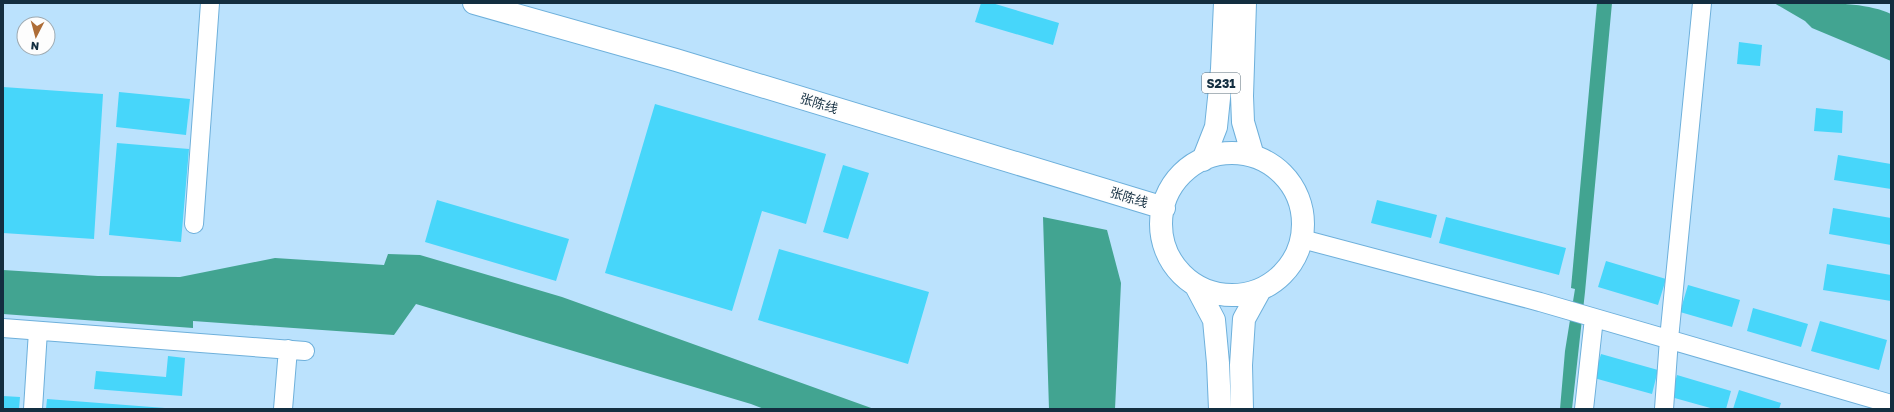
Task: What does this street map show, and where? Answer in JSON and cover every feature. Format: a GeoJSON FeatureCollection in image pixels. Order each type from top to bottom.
{"type":"FeatureCollection","features":[{"type":"Feature","properties":{"kind":"main road","name":"张陈线"},"geometry":{"type":"LineString","coordinates":[[474,3],[676,60],[1164,208]]}},
{"type":"Feature","properties":{"kind":"main road","name":"S231"},"geometry":{"type":"LineString","coordinates":[[1202,160],[1216,127],[1222,69],[1225,3]]}},
{"type":"Feature","properties":{"kind":"main road","name":"S231"},"geometry":{"type":"LineString","coordinates":[[1245,3],[1242,96],[1243,122],[1253,156]]}},
{"type":"Feature","properties":{"kind":"main road"},"geometry":{"type":"LineString","coordinates":[[1230,153],[1253,156],[1275,168],[1292,186],[1300,202],[1303,220],[1302,239],[1297,253],[1285,272],[1260,290],[1237,295],[1213,293],[1196,286],[1182,276],[1172,262],[1163,243],[1161,218],[1167,195],[1178,178],[1193,164],[1202,160],[1230,153]]}},
{"type":"Feature","properties":{"kind":"main road"},"geometry":{"type":"LineString","coordinates":[[1196,286],[1214,320],[1220,409]]}},
{"type":"Feature","properties":{"kind":"main road"},"geometry":{"type":"LineString","coordinates":[[1242,409],[1241,366],[1244,319],[1260,290]]}},
{"type":"Feature","properties":{"kind":"street"},"geometry":{"type":"LineString","coordinates":[[194,224],[210,3]]}},
{"type":"Feature","properties":{"kind":"street"},"geometry":{"type":"LineString","coordinates":[[1664,409],[1669,339],[1702,3]]}},
{"type":"Feature","properties":{"kind":"street"},"geometry":{"type":"LineString","coordinates":[[1302,239],[1669,339],[1891,404]]}},
{"type":"Feature","properties":{"kind":"street"},"geometry":{"type":"LineString","coordinates":[[1584,409],[1594,318]]}},
{"type":"Feature","properties":{"kind":"street"},"geometry":{"type":"LineString","coordinates":[[3,328],[305,351]]}},
{"type":"Feature","properties":{"kind":"street"},"geometry":{"type":"LineString","coordinates":[[33,409],[38,331]]}},
{"type":"Feature","properties":{"kind":"street"},"geometry":{"type":"LineString","coordinates":[[283,409],[288,349]]}},
{"type":"Feature","properties":{"kind":"shaded area"},"geometry":{"type":"Polygon","coordinates":[[[1597,3],[1612,3],[1585,292],[1572,409],[1560,409],[1565,351],[1575,289],[1571,288],[1597,3]]]}},
{"type":"Feature","properties":{"kind":"shaded area"},"geometry":{"type":"Polygon","coordinates":[[[1774,3],[1850,4],[1866,6],[1891,14],[1891,61],[1812,28],[1805,21],[1774,3]]]}},
{"type":"Feature","properties":{"kind":"shaded area"},"geometry":{"type":"Polygon","coordinates":[[[1043,217],[1107,230],[1121,283],[1115,409],[1049,409],[1043,217]]]}},
{"type":"Feature","properties":{"kind":"shaded area"},"geometry":{"type":"Polygon","coordinates":[[[388,254],[420,255],[562,297],[874,409],[764,409],[416,304],[394,335],[193,321],[193,328],[3,314],[3,270],[98,276],[180,277],[275,258],[384,265],[388,254]]]}},
{"type":"Feature","properties":{"kind":"building"},"geometry":{"type":"Polygon","coordinates":[[[981,3],[992,3],[1059,23],[1053,45],[975,22],[981,3]]]}},
{"type":"Feature","properties":{"kind":"building"},"geometry":{"type":"Polygon","coordinates":[[[1739,42],[1762,45],[1760,66],[1737,64],[1739,42]]]}},
{"type":"Feature","properties":{"kind":"building"},"geometry":{"type":"Polygon","coordinates":[[[3,87],[103,94],[94,239],[3,233],[3,87]]]}},
{"type":"Feature","properties":{"kind":"building"},"geometry":{"type":"Polygon","coordinates":[[[119,92],[190,99],[186,135],[116,127],[119,92]]]}},
{"type":"Feature","properties":{"kind":"building"},"geometry":{"type":"Polygon","coordinates":[[[655,104],[826,154],[806,224],[762,211],[732,311],[605,273],[655,104]]]}},
{"type":"Feature","properties":{"kind":"building"},"geometry":{"type":"Polygon","coordinates":[[[1816,108],[1843,111],[1842,133],[1814,131],[1816,108]]]}},
{"type":"Feature","properties":{"kind":"building"},"geometry":{"type":"Polygon","coordinates":[[[117,143],[189,149],[181,242],[109,235],[117,143]]]}},
{"type":"Feature","properties":{"kind":"building"},"geometry":{"type":"Polygon","coordinates":[[[1838,155],[1891,164],[1891,189],[1834,180],[1838,155]]]}},
{"type":"Feature","properties":{"kind":"building"},"geometry":{"type":"Polygon","coordinates":[[[843,165],[869,173],[848,239],[823,232],[843,165]]]}},
{"type":"Feature","properties":{"kind":"building"},"geometry":{"type":"Polygon","coordinates":[[[437,200],[569,239],[556,281],[425,242],[437,200]]]}},
{"type":"Feature","properties":{"kind":"building"},"geometry":{"type":"Polygon","coordinates":[[[1377,200],[1437,215],[1431,238],[1371,223],[1377,200]]]}},
{"type":"Feature","properties":{"kind":"building"},"geometry":{"type":"Polygon","coordinates":[[[1833,208],[1891,218],[1891,245],[1829,234],[1833,208]]]}},
{"type":"Feature","properties":{"kind":"building"},"geometry":{"type":"Polygon","coordinates":[[[1446,217],[1566,248],[1559,275],[1439,243],[1446,217]]]}},
{"type":"Feature","properties":{"kind":"building"},"geometry":{"type":"Polygon","coordinates":[[[779,249],[929,292],[908,364],[758,320],[779,249]]]}},
{"type":"Feature","properties":{"kind":"building"},"geometry":{"type":"Polygon","coordinates":[[[1606,261],[1666,279],[1658,305],[1598,287],[1606,261]]]}},
{"type":"Feature","properties":{"kind":"building"},"geometry":{"type":"Polygon","coordinates":[[[1827,264],[1891,275],[1891,301],[1823,290],[1827,264]]]}},
{"type":"Feature","properties":{"kind":"building"},"geometry":{"type":"Polygon","coordinates":[[[1688,285],[1740,300],[1732,327],[1680,312],[1688,285]]]}},
{"type":"Feature","properties":{"kind":"building"},"geometry":{"type":"Polygon","coordinates":[[[1753,308],[1808,324],[1801,347],[1747,331],[1753,308]]]}},
{"type":"Feature","properties":{"kind":"building"},"geometry":{"type":"Polygon","coordinates":[[[1820,321],[1887,340],[1879,370],[1811,351],[1820,321]]]}},
{"type":"Feature","properties":{"kind":"building"},"geometry":{"type":"Polygon","coordinates":[[[1601,354],[1658,370],[1652,394],[1594,378],[1601,354]]]}},
{"type":"Feature","properties":{"kind":"building"},"geometry":{"type":"Polygon","coordinates":[[[168,356],[185,358],[182,396],[94,389],[96,371],[166,377],[168,356]]]}},
{"type":"Feature","properties":{"kind":"building"},"geometry":{"type":"Polygon","coordinates":[[[1677,375],[1731,391],[1726,409],[1714,409],[1671,397],[1677,375]]]}},
{"type":"Feature","properties":{"kind":"building"},"geometry":{"type":"Polygon","coordinates":[[[1739,390],[1781,403],[1779,409],[1733,409],[1739,390]]]}},
{"type":"Feature","properties":{"kind":"building"},"geometry":{"type":"Polygon","coordinates":[[[3,396],[20,397],[19,409],[3,409],[3,396]]]}},
{"type":"Feature","properties":{"kind":"building"},"geometry":{"type":"Polygon","coordinates":[[[47,399],[165,408],[165,409],[46,409],[47,399]]]}}]}
